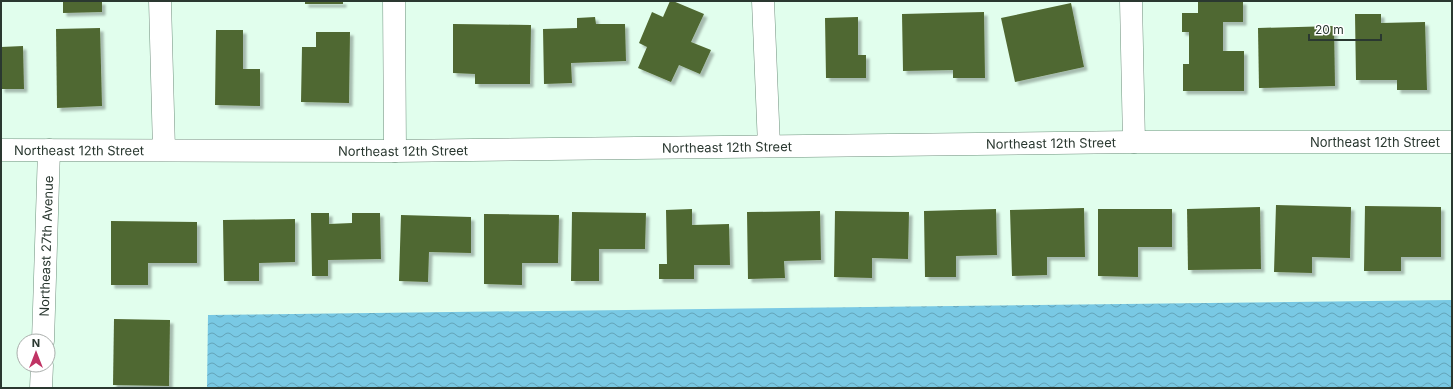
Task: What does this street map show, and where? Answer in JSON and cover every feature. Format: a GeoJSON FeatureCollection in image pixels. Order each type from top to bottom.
{"type":"FeatureCollection","features":[{"type":"Feature","properties":{"kind":"street"},"geometry":{"type":"LineString","coordinates":[[160,1],[164,150]]}},
{"type":"Feature","properties":{"kind":"street"},"geometry":{"type":"LineString","coordinates":[[394,1],[395,151]]}},
{"type":"Feature","properties":{"kind":"street"},"geometry":{"type":"LineString","coordinates":[[763,1],[769,146]]}},
{"type":"Feature","properties":{"kind":"street"},"geometry":{"type":"LineString","coordinates":[[1131,1],[1134,142]]}},
{"type":"Feature","properties":{"kind":"street","name":"Northeast 12th Street"},"geometry":{"type":"LineString","coordinates":[[1,150],[395,151],[1134,142],[1452,142]]}},
{"type":"Feature","properties":{"kind":"street","name":"Northeast 27th Avenue"},"geometry":{"type":"LineString","coordinates":[[43,333],[49,150]]}},
{"type":"Feature","properties":{"kind":"street"},"geometry":{"type":"LineString","coordinates":[[41,388],[42,373]]}},
{"type":"Feature","properties":{"kind":"water"},"geometry":{"type":"Polygon","coordinates":[[[1452,300],[1452,388],[207,388],[208,315],[1452,300]]]}},
{"type":"Feature","properties":{"kind":"building"},"geometry":{"type":"Polygon","coordinates":[[[63,1],[102,1],[102,12],[63,13],[63,1]]]}},
{"type":"Feature","properties":{"kind":"building"},"geometry":{"type":"Polygon","coordinates":[[[305,1],[343,1],[343,4],[305,4],[305,1]]]}},
{"type":"Feature","properties":{"kind":"building"},"geometry":{"type":"Polygon","coordinates":[[[670,1],[704,14],[691,42],[711,50],[700,74],[679,65],[671,82],[638,68],[647,47],[639,43],[652,12],[663,17],[670,1]]]}},
{"type":"Feature","properties":{"kind":"building"},"geometry":{"type":"Polygon","coordinates":[[[1198,1],[1243,1],[1243,22],[1223,22],[1223,51],[1244,51],[1244,91],[1183,91],[1183,64],[1189,64],[1189,32],[1182,32],[1182,13],[1198,13],[1198,1]]]}},
{"type":"Feature","properties":{"kind":"building"},"geometry":{"type":"Polygon","coordinates":[[[1071,3],[1084,67],[1015,82],[1001,18],[1071,3]]]}},
{"type":"Feature","properties":{"kind":"building"},"geometry":{"type":"Polygon","coordinates":[[[984,12],[985,78],[953,78],[953,70],[903,71],[902,14],[984,12]]]}},
{"type":"Feature","properties":{"kind":"building"},"geometry":{"type":"Polygon","coordinates":[[[1355,14],[1381,14],[1381,23],[1425,22],[1427,90],[1397,90],[1397,80],[1356,80],[1355,14]]]}},
{"type":"Feature","properties":{"kind":"building"},"geometry":{"type":"Polygon","coordinates":[[[595,17],[596,24],[625,24],[626,61],[571,63],[572,83],[544,84],[543,29],[577,28],[577,18],[595,17]]]}},
{"type":"Feature","properties":{"kind":"building"},"geometry":{"type":"Polygon","coordinates":[[[858,17],[858,55],[866,55],[866,78],[826,78],[825,18],[858,17]]]}},
{"type":"Feature","properties":{"kind":"building"},"geometry":{"type":"Polygon","coordinates":[[[453,24],[531,25],[530,84],[475,84],[475,74],[453,73],[453,24]]]}},
{"type":"Feature","properties":{"kind":"building"},"geometry":{"type":"Polygon","coordinates":[[[1334,26],[1335,86],[1259,88],[1258,28],[1334,26]]]}},
{"type":"Feature","properties":{"kind":"building"},"geometry":{"type":"Polygon","coordinates":[[[100,28],[102,106],[57,108],[56,29],[100,28]]]}},
{"type":"Feature","properties":{"kind":"building"},"geometry":{"type":"Polygon","coordinates":[[[216,30],[243,30],[243,69],[260,69],[260,106],[215,105],[216,30]]]}},
{"type":"Feature","properties":{"kind":"building"},"geometry":{"type":"Polygon","coordinates":[[[316,32],[350,32],[349,103],[301,102],[302,47],[316,47],[316,32]]]}},
{"type":"Feature","properties":{"kind":"building"},"geometry":{"type":"Polygon","coordinates":[[[23,46],[24,89],[1,89],[1,47],[23,46]]]}},
{"type":"Feature","properties":{"kind":"building"},"geometry":{"type":"Polygon","coordinates":[[[1276,205],[1351,207],[1350,258],[1312,257],[1312,273],[1274,272],[1276,205]]]}},
{"type":"Feature","properties":{"kind":"building"},"geometry":{"type":"Polygon","coordinates":[[[1365,206],[1441,207],[1441,257],[1401,257],[1401,271],[1364,271],[1365,206]]]}},
{"type":"Feature","properties":{"kind":"building"},"geometry":{"type":"Polygon","coordinates":[[[1260,207],[1261,269],[1188,270],[1187,209],[1260,207]]]}},
{"type":"Feature","properties":{"kind":"building"},"geometry":{"type":"Polygon","coordinates":[[[1084,208],[1085,257],[1047,257],[1047,275],[1012,276],[1010,210],[1084,208]]]}},
{"type":"Feature","properties":{"kind":"building"},"geometry":{"type":"Polygon","coordinates":[[[692,209],[692,225],[729,224],[730,265],[694,265],[694,279],[659,279],[659,264],[667,264],[666,210],[692,209]]]}},
{"type":"Feature","properties":{"kind":"building"},"geometry":{"type":"Polygon","coordinates":[[[996,209],[997,255],[956,256],[956,277],[925,277],[924,211],[996,209]]]}},
{"type":"Feature","properties":{"kind":"building"},"geometry":{"type":"Polygon","coordinates":[[[1098,209],[1172,209],[1172,247],[1138,247],[1138,277],[1098,276],[1098,209]]]}},
{"type":"Feature","properties":{"kind":"building"},"geometry":{"type":"Polygon","coordinates":[[[820,211],[821,260],[784,261],[785,278],[748,279],[747,212],[820,211]]]}},
{"type":"Feature","properties":{"kind":"building"},"geometry":{"type":"Polygon","coordinates":[[[835,211],[909,212],[908,259],[872,258],[872,278],[834,277],[835,211]]]}},
{"type":"Feature","properties":{"kind":"building"},"geometry":{"type":"Polygon","coordinates":[[[572,212],[646,213],[645,249],[599,249],[599,281],[571,281],[572,212]]]}},
{"type":"Feature","properties":{"kind":"building"},"geometry":{"type":"Polygon","coordinates":[[[311,213],[329,213],[329,224],[352,223],[352,213],[380,213],[381,259],[328,260],[328,276],[312,276],[311,213]]]}},
{"type":"Feature","properties":{"kind":"building"},"geometry":{"type":"Polygon","coordinates":[[[484,214],[559,215],[558,263],[522,263],[522,285],[484,284],[484,214]]]}},
{"type":"Feature","properties":{"kind":"building"},"geometry":{"type":"Polygon","coordinates":[[[401,215],[471,217],[471,253],[429,252],[428,282],[399,281],[401,215]]]}},
{"type":"Feature","properties":{"kind":"building"},"geometry":{"type":"Polygon","coordinates":[[[295,219],[295,262],[259,263],[259,281],[224,281],[223,220],[295,219]]]}},
{"type":"Feature","properties":{"kind":"building"},"geometry":{"type":"Polygon","coordinates":[[[111,221],[197,222],[197,263],[148,263],[148,285],[111,285],[111,221]]]}},
{"type":"Feature","properties":{"kind":"building"},"geometry":{"type":"Polygon","coordinates":[[[114,319],[170,320],[169,386],[113,385],[114,319]]]}}]}
